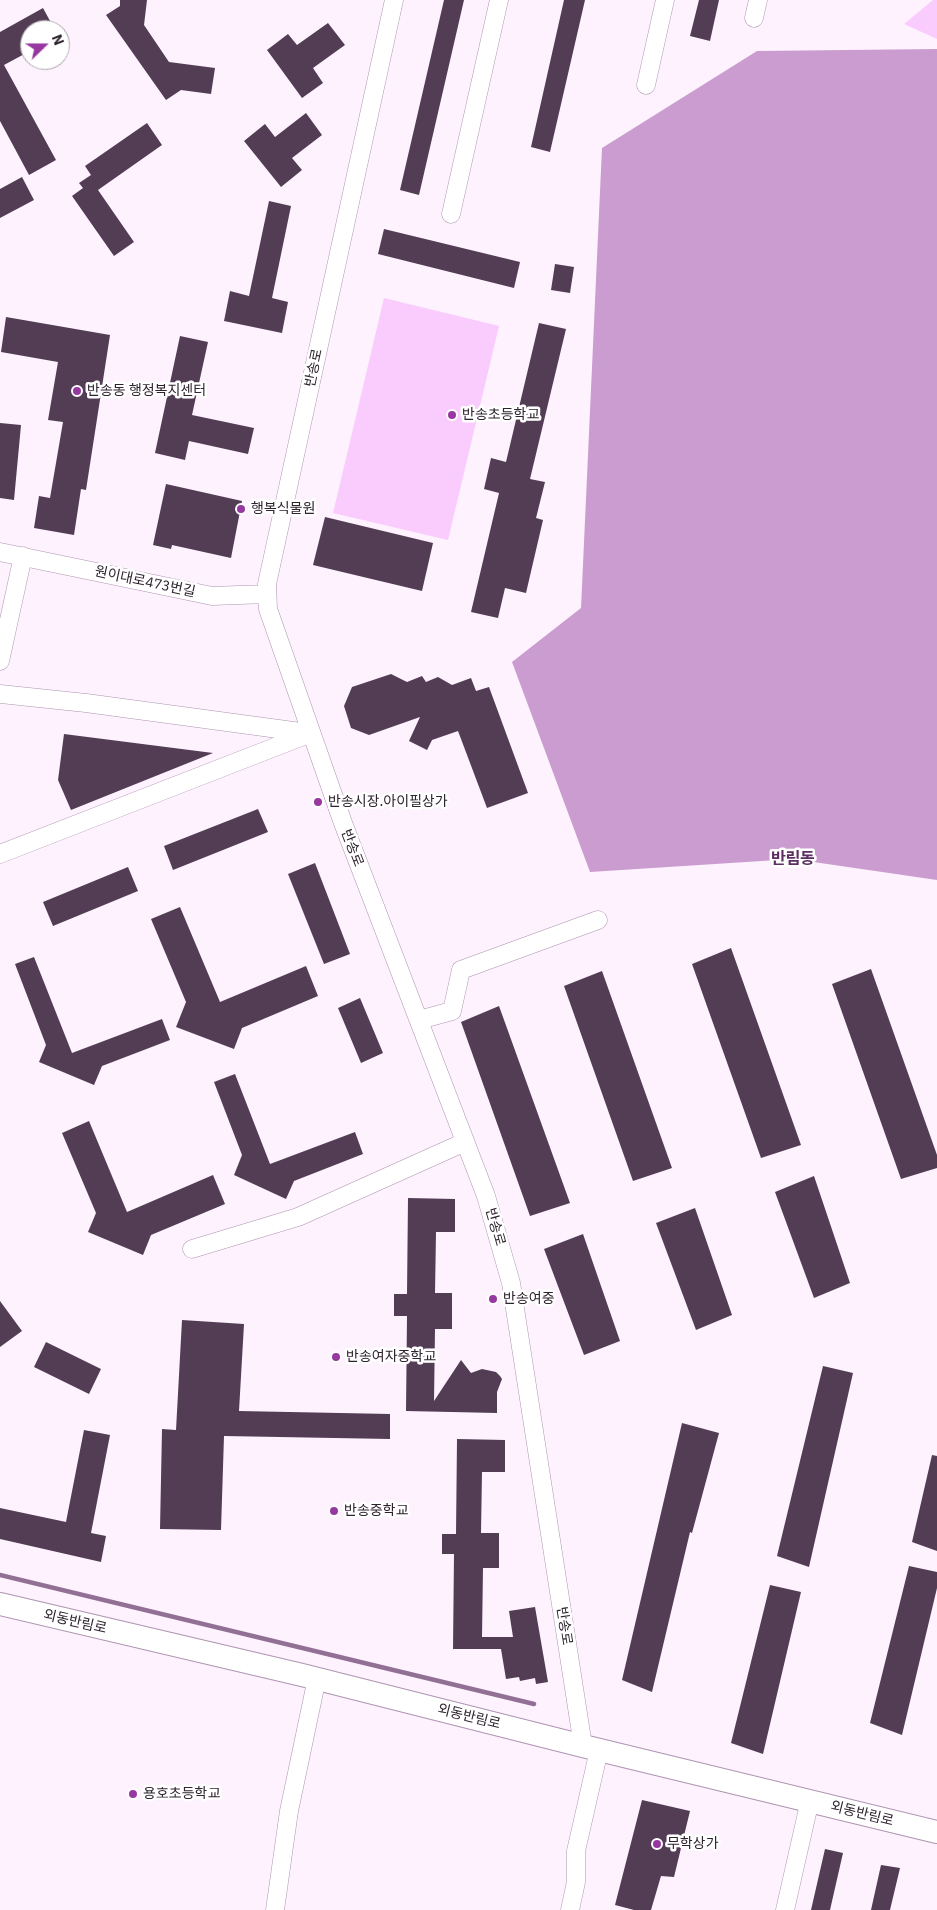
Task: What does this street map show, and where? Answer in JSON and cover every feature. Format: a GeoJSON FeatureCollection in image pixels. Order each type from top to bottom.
{"type":"FeatureCollection","features":[{"type":"Feature","properties":{"kind":"main road","name":"외동반림로"},"geometry":{"type":"LineString","coordinates":[[0,1604],[317,1678],[591,1748],[937,1832]]}},
{"type":"Feature","properties":{"kind":"street","name":"반송로"},"geometry":{"type":"LineString","coordinates":[[394,0],[266,584],[268,609],[343,823],[486,1196],[511,1283],[591,1748]]}},
{"type":"Feature","properties":{"kind":"street"},"geometry":{"type":"LineString","coordinates":[[450,214],[499,0]]}},
{"type":"Feature","properties":{"kind":"street"},"geometry":{"type":"LineString","coordinates":[[646,85],[665,0]]}},
{"type":"Feature","properties":{"kind":"street"},"geometry":{"type":"LineString","coordinates":[[754,18],[758,0]]}},
{"type":"Feature","properties":{"kind":"street","name":"원이대로473번길"},"geometry":{"type":"LineString","coordinates":[[0,552],[212,596],[267,594]]}},
{"type":"Feature","properties":{"kind":"street"},"geometry":{"type":"LineString","coordinates":[[0,661],[23,556]]}},
{"type":"Feature","properties":{"kind":"street"},"geometry":{"type":"LineString","coordinates":[[0,694],[86,703],[310,733]]}},
{"type":"Feature","properties":{"kind":"street"},"geometry":{"type":"LineString","coordinates":[[0,854],[310,733]]}},
{"type":"Feature","properties":{"kind":"street"},"geometry":{"type":"LineString","coordinates":[[419,1020],[452,1011],[461,970],[598,920]]}},
{"type":"Feature","properties":{"kind":"street"},"geometry":{"type":"LineString","coordinates":[[192,1249],[298,1216],[465,1142]]}},
{"type":"Feature","properties":{"kind":"street"},"geometry":{"type":"LineString","coordinates":[[275,1910],[289,1811],[317,1678]]}},
{"type":"Feature","properties":{"kind":"street"},"geometry":{"type":"LineString","coordinates":[[570,1910],[576,1882],[576,1851],[591,1748]]}},
{"type":"Feature","properties":{"kind":"street"},"geometry":{"type":"LineString","coordinates":[[785,1910],[810,1800]]}},
{"type":"Feature","properties":{"kind":"shaded area"},"geometry":{"type":"Polygon","coordinates":[[[933,0],[937,0],[937,39],[904,24],[933,0]]]}},
{"type":"Feature","properties":{"kind":"shaded area"},"geometry":{"type":"Polygon","coordinates":[[[937,49],[937,880],[793,859],[590,872],[512,662],[581,608],[602,148],[757,51],[937,49]]]}},
{"type":"Feature","properties":{"kind":"shaded area"},"geometry":{"type":"Polygon","coordinates":[[[384,298],[499,326],[448,540],[333,513],[384,298]]]}},
{"type":"Feature","properties":{"kind":"building"},"geometry":{"type":"Polygon","coordinates":[[[120,0],[147,0],[144,25],[169,62],[215,68],[211,94],[181,90],[166,100],[106,15],[120,6],[120,0]]]}},
{"type":"Feature","properties":{"kind":"building"},"geometry":{"type":"Polygon","coordinates":[[[444,0],[464,0],[419,195],[400,190],[444,0]]]}},
{"type":"Feature","properties":{"kind":"building"},"geometry":{"type":"Polygon","coordinates":[[[564,0],[585,0],[550,152],[531,147],[564,0]]]}},
{"type":"Feature","properties":{"kind":"building"},"geometry":{"type":"Polygon","coordinates":[[[699,0],[719,0],[710,41],[690,36],[699,0]]]}},
{"type":"Feature","properties":{"kind":"building"},"geometry":{"type":"Polygon","coordinates":[[[43,8],[50,20],[22,20],[43,8]]]}},
{"type":"Feature","properties":{"kind":"building"},"geometry":{"type":"Polygon","coordinates":[[[20,21],[20,56],[4,65],[56,160],[29,175],[0,121],[0,32],[20,21]]]}},
{"type":"Feature","properties":{"kind":"building"},"geometry":{"type":"Polygon","coordinates":[[[328,23],[345,45],[313,68],[323,83],[302,98],[267,50],[288,34],[297,45],[328,23]]]}},
{"type":"Feature","properties":{"kind":"building"},"geometry":{"type":"Polygon","coordinates":[[[306,113],[322,135],[292,158],[302,170],[281,187],[244,141],[265,124],[275,137],[306,113]]]}},
{"type":"Feature","properties":{"kind":"building"},"geometry":{"type":"Polygon","coordinates":[[[147,123],[162,145],[98,190],[134,242],[114,256],[72,196],[83,188],[79,183],[91,175],[85,166],[147,123]]]}},
{"type":"Feature","properties":{"kind":"building"},"geometry":{"type":"Polygon","coordinates":[[[22,177],[34,200],[0,218],[0,189],[22,177]]]}},
{"type":"Feature","properties":{"kind":"building"},"geometry":{"type":"Polygon","coordinates":[[[269,201],[291,206],[272,298],[288,302],[282,333],[224,321],[230,291],[249,296],[269,201]]]}},
{"type":"Feature","properties":{"kind":"building"},"geometry":{"type":"Polygon","coordinates":[[[384,229],[520,262],[514,288],[378,254],[384,229]]]}},
{"type":"Feature","properties":{"kind":"building"},"geometry":{"type":"Polygon","coordinates":[[[555,264],[574,267],[570,293],[551,290],[555,264]]]}},
{"type":"Feature","properties":{"kind":"building","name":"반송동 행정복지센터"},"geometry":{"type":"Polygon","coordinates":[[[6,317],[110,335],[86,490],[81,489],[74,535],[34,528],[39,496],[50,498],[63,422],[48,420],[58,362],[1,352],[6,317]]]}},
{"type":"Feature","properties":{"kind":"building"},"geometry":{"type":"Polygon","coordinates":[[[539,323],[566,329],[530,479],[545,482],[536,518],[543,520],[526,593],[505,588],[498,618],[471,612],[499,493],[484,489],[491,458],[506,462],[539,323]]]}},
{"type":"Feature","properties":{"kind":"building"},"geometry":{"type":"Polygon","coordinates":[[[180,336],[208,342],[192,415],[254,428],[248,454],[189,441],[185,460],[155,453],[180,336]]]}},
{"type":"Feature","properties":{"kind":"building"},"geometry":{"type":"Polygon","coordinates":[[[0,423],[21,425],[14,500],[0,498],[0,423]]]}},
{"type":"Feature","properties":{"kind":"building"},"geometry":{"type":"Polygon","coordinates":[[[166,484],[242,501],[231,558],[172,545],[171,549],[153,545],[166,484]]]}},
{"type":"Feature","properties":{"kind":"building"},"geometry":{"type":"Polygon","coordinates":[[[325,517],[433,543],[422,591],[313,565],[325,517]]]}},
{"type":"Feature","properties":{"kind":"building"},"geometry":{"type":"Polygon","coordinates":[[[391,674],[407,682],[422,676],[426,682],[438,677],[452,685],[471,678],[476,691],[489,687],[528,793],[487,808],[458,731],[432,740],[427,750],[409,741],[420,717],[369,735],[351,728],[344,706],[352,687],[391,674]]]}},
{"type":"Feature","properties":{"kind":"building"},"geometry":{"type":"Polygon","coordinates":[[[64,734],[213,753],[71,810],[58,780],[64,734]]]}},
{"type":"Feature","properties":{"kind":"building"},"geometry":{"type":"Polygon","coordinates":[[[258,809],[268,832],[173,870],[164,846],[258,809]]]}},
{"type":"Feature","properties":{"kind":"building"},"geometry":{"type":"Polygon","coordinates":[[[315,863],[350,954],[324,964],[288,874],[315,863]]]}},
{"type":"Feature","properties":{"kind":"building"},"geometry":{"type":"Polygon","coordinates":[[[128,867],[138,891],[53,926],[43,902],[128,867]]]}},
{"type":"Feature","properties":{"kind":"building"},"geometry":{"type":"Polygon","coordinates":[[[180,907],[220,1002],[306,966],[318,996],[242,1028],[234,1049],[176,1027],[186,1002],[151,919],[180,907]]]}},
{"type":"Feature","properties":{"kind":"building"},"geometry":{"type":"Polygon","coordinates":[[[731,948],[801,1145],[761,1158],[692,964],[731,948]]]}},
{"type":"Feature","properties":{"kind":"building"},"geometry":{"type":"Polygon","coordinates":[[[34,957],[72,1053],[162,1019],[170,1040],[102,1066],[94,1085],[39,1062],[46,1045],[15,964],[34,957]]]}},
{"type":"Feature","properties":{"kind":"building"},"geometry":{"type":"Polygon","coordinates":[[[871,969],[937,1155],[937,1168],[901,1179],[832,984],[871,969]]]}},
{"type":"Feature","properties":{"kind":"building"},"geometry":{"type":"Polygon","coordinates":[[[602,971],[672,1168],[633,1181],[564,986],[602,971]]]}},
{"type":"Feature","properties":{"kind":"building"},"geometry":{"type":"Polygon","coordinates":[[[360,998],[383,1053],[361,1063],[338,1008],[360,998]]]}},
{"type":"Feature","properties":{"kind":"building"},"geometry":{"type":"Polygon","coordinates":[[[499,1006],[570,1203],[530,1216],[461,1022],[499,1006]]]}},
{"type":"Feature","properties":{"kind":"building"},"geometry":{"type":"Polygon","coordinates":[[[235,1074],[270,1164],[355,1132],[363,1154],[294,1181],[286,1199],[234,1175],[242,1155],[214,1082],[235,1074]]]}},
{"type":"Feature","properties":{"kind":"building"},"geometry":{"type":"Polygon","coordinates":[[[89,1121],[127,1212],[213,1175],[225,1204],[151,1235],[143,1255],[88,1232],[96,1213],[62,1133],[89,1121]]]}},
{"type":"Feature","properties":{"kind":"building"},"geometry":{"type":"Polygon","coordinates":[[[814,1176],[850,1283],[814,1298],[775,1192],[814,1176]]]}},
{"type":"Feature","properties":{"kind":"building"},"geometry":{"type":"Polygon","coordinates":[[[408,1198],[455,1199],[455,1232],[436,1232],[435,1293],[452,1293],[452,1329],[435,1329],[434,1401],[461,1360],[471,1373],[482,1369],[496,1372],[500,1376],[502,1379],[497,1392],[497,1413],[406,1411],[407,1316],[394,1316],[394,1294],[407,1294],[408,1198]]]}},
{"type":"Feature","properties":{"kind":"building"},"geometry":{"type":"Polygon","coordinates":[[[695,1208],[732,1315],[696,1330],[656,1223],[695,1208]]]}},
{"type":"Feature","properties":{"kind":"building"},"geometry":{"type":"Polygon","coordinates":[[[583,1234],[620,1341],[584,1355],[544,1249],[583,1234]]]}},
{"type":"Feature","properties":{"kind":"building"},"geometry":{"type":"Polygon","coordinates":[[[0,1301],[22,1331],[0,1347],[0,1301]]]}},
{"type":"Feature","properties":{"kind":"building"},"geometry":{"type":"Polygon","coordinates":[[[182,1320],[244,1324],[239,1411],[390,1414],[390,1439],[224,1436],[221,1530],[160,1529],[162,1429],[176,1430],[182,1320]]]}},
{"type":"Feature","properties":{"kind":"building"},"geometry":{"type":"Polygon","coordinates":[[[46,1342],[101,1369],[89,1394],[34,1367],[46,1342]]]}},
{"type":"Feature","properties":{"kind":"building"},"geometry":{"type":"Polygon","coordinates":[[[823,1366],[853,1373],[809,1567],[777,1556],[823,1366]]]}},
{"type":"Feature","properties":{"kind":"building"},"geometry":{"type":"Polygon","coordinates":[[[682,1423],[719,1433],[692,1533],[690,1532],[652,1692],[622,1680],[682,1423]]]}},
{"type":"Feature","properties":{"kind":"building"},"geometry":{"type":"Polygon","coordinates":[[[84,1430],[110,1435],[91,1533],[106,1536],[101,1562],[0,1539],[0,1508],[66,1522],[84,1430]]]}},
{"type":"Feature","properties":{"kind":"building"},"geometry":{"type":"Polygon","coordinates":[[[457,1439],[505,1440],[505,1472],[482,1472],[481,1533],[499,1533],[499,1568],[483,1568],[482,1637],[513,1637],[509,1611],[535,1607],[548,1682],[536,1684],[535,1678],[520,1681],[519,1677],[506,1679],[501,1649],[453,1649],[454,1554],[442,1554],[442,1534],[456,1534],[457,1439]]]}},
{"type":"Feature","properties":{"kind":"building"},"geometry":{"type":"Polygon","coordinates":[[[932,1455],[937,1456],[937,1551],[912,1542],[932,1455]]]}},
{"type":"Feature","properties":{"kind":"building"},"geometry":{"type":"Polygon","coordinates":[[[909,1566],[937,1572],[937,1588],[902,1735],[870,1723],[909,1566]]]}},
{"type":"Feature","properties":{"kind":"building"},"geometry":{"type":"Polygon","coordinates":[[[770,1585],[801,1592],[763,1754],[731,1743],[770,1585]]]}},
{"type":"Feature","properties":{"kind":"building","name":"무학상가"},"geometry":{"type":"Polygon","coordinates":[[[642,1800],[690,1811],[674,1877],[661,1876],[651,1910],[634,1910],[615,1905],[642,1800]]]}},
{"type":"Feature","properties":{"kind":"building"},"geometry":{"type":"Polygon","coordinates":[[[825,1849],[843,1853],[830,1910],[811,1910],[825,1849]]]}},
{"type":"Feature","properties":{"kind":"building"},"geometry":{"type":"Polygon","coordinates":[[[881,1865],[900,1868],[890,1910],[871,1910],[881,1865]]]}},
{"type":"Feature","properties":{"kind":"waterway"},"geometry":{"type":"LineString","coordinates":[[0,1575],[534,1704]]}},
{"type":"Feature","properties":{"kind":"place","name":"반송동 행정복지센터"},"geometry":{"type":"Point","coordinates":[77,391]}},
{"type":"Feature","properties":{"kind":"place","name":"반송초등학교"},"geometry":{"type":"Point","coordinates":[452,415]}},
{"type":"Feature","properties":{"kind":"place","name":"행복식물원"},"geometry":{"type":"Point","coordinates":[241,509]}},
{"type":"Feature","properties":{"kind":"place","name":"반송시장.아이필상가"},"geometry":{"type":"Point","coordinates":[318,802]}},
{"type":"Feature","properties":{"kind":"place","name":"반송여중"},"geometry":{"type":"Point","coordinates":[493,1299]}},
{"type":"Feature","properties":{"kind":"place","name":"반송여자중학교"},"geometry":{"type":"Point","coordinates":[336,1357]}},
{"type":"Feature","properties":{"kind":"place","name":"반송중학교"},"geometry":{"type":"Point","coordinates":[334,1511]}},
{"type":"Feature","properties":{"kind":"place","name":"용호초등학교"},"geometry":{"type":"Point","coordinates":[133,1794]}},
{"type":"Feature","properties":{"kind":"place","name":"무학상가"},"geometry":{"type":"Point","coordinates":[657,1844]}},
{"type":"Feature","properties":{"kind":"district","name":"반림동"},"geometry":{"type":"Point","coordinates":[793,859]}}]}
